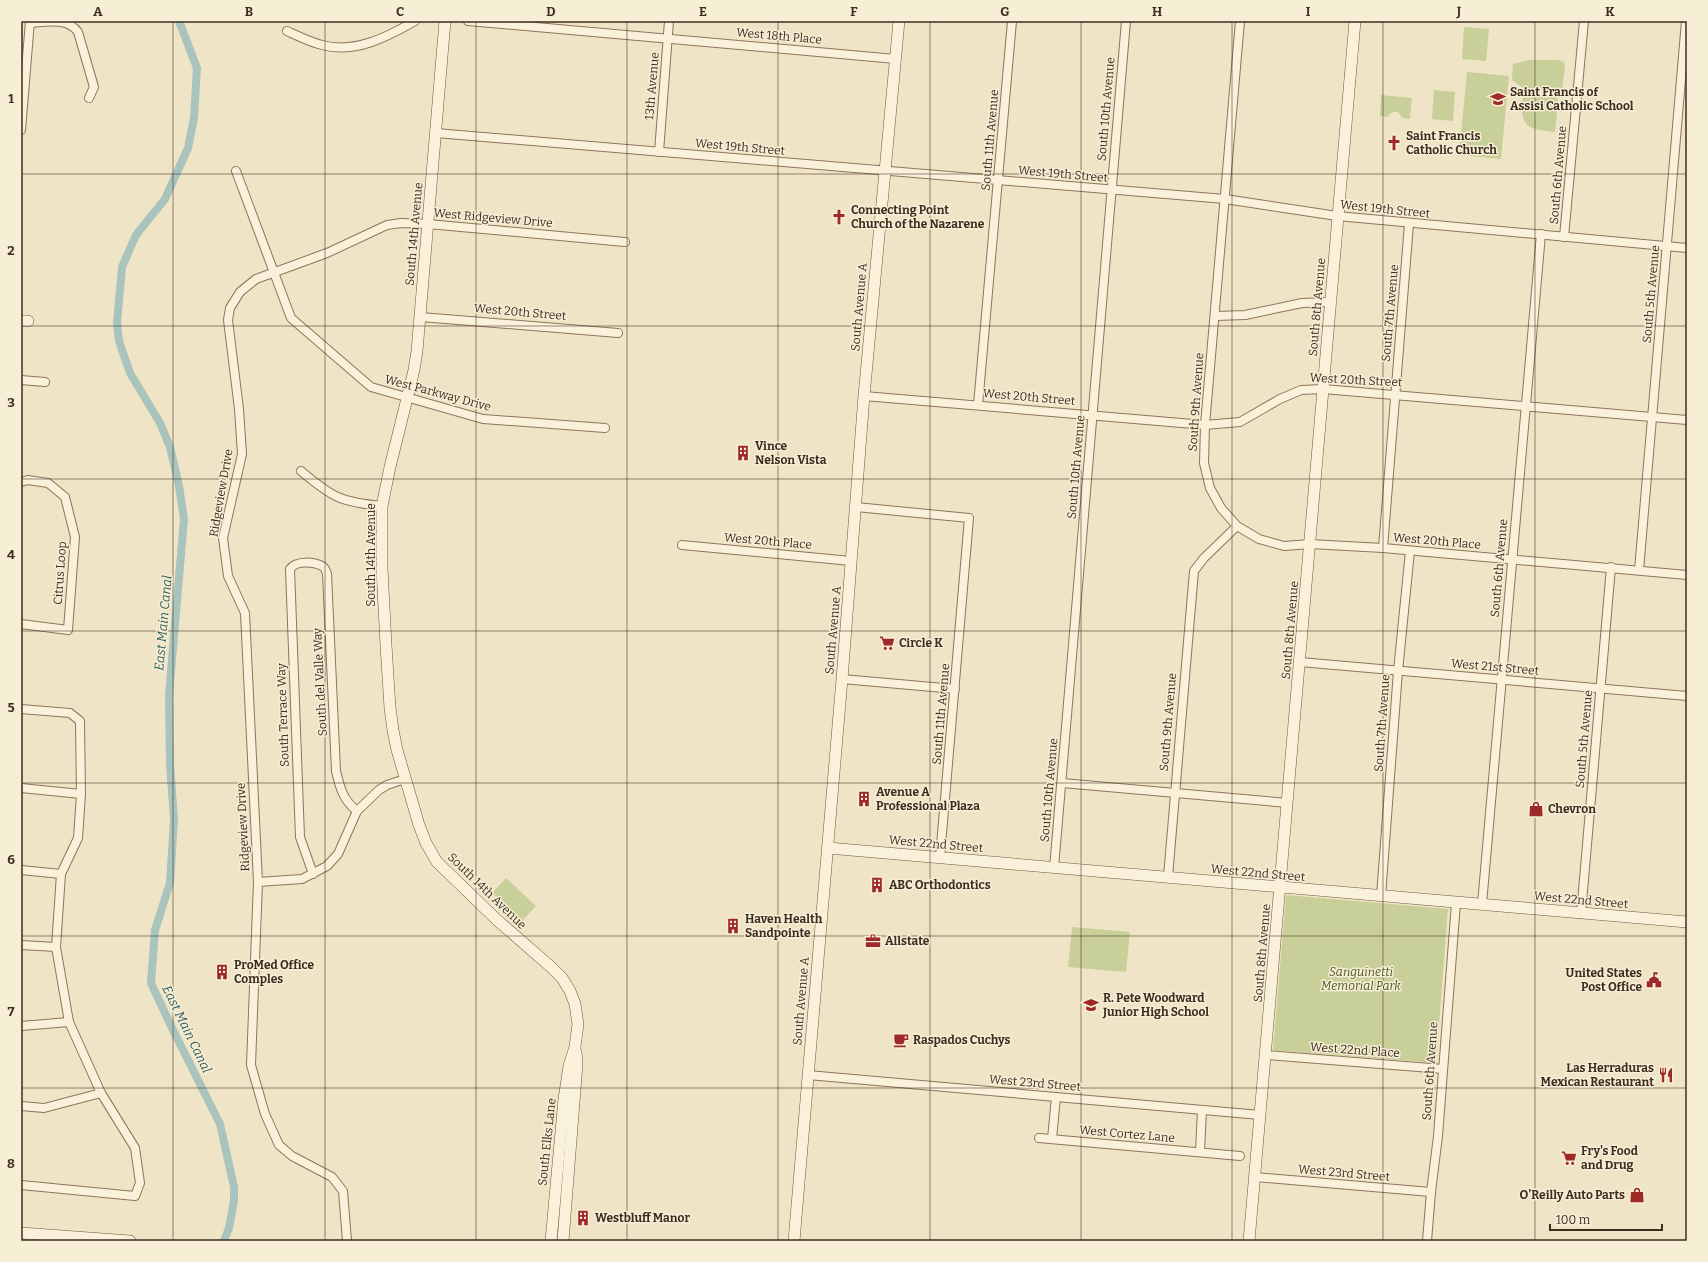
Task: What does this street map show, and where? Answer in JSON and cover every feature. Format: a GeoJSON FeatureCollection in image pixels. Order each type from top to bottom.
{"type":"FeatureCollection","features":[{"type":"Feature","properties":{"kind":"street"},"geometry":{"type":"LineString","coordinates":[[287,31],[323,45],[336,48],[357,47],[397,31],[415,21]]}},
{"type":"Feature","properties":{"kind":"street","name":"South 14th Avenue"},"geometry":{"type":"LineString","coordinates":[[445,21],[421,317],[416,357],[382,506],[382,569],[390,708],[397,750],[405,779],[426,843],[437,862],[497,920],[551,966],[562,978],[570,991],[575,1004]]}},
{"type":"Feature","properties":{"kind":"street","name":"West 18th Place"},"geometry":{"type":"LineString","coordinates":[[468,21],[896,58]]}},
{"type":"Feature","properties":{"kind":"street","name":"13th Avenue"},"geometry":{"type":"LineString","coordinates":[[659,152],[669,21]]}},
{"type":"Feature","properties":{"kind":"street","name":"South Avenue A"},"geometry":{"type":"LineString","coordinates":[[794,1241],[842,679],[864,396],[899,21]]}},
{"type":"Feature","properties":{"kind":"street","name":"South 11th Avenue"},"geometry":{"type":"LineString","coordinates":[[978,405],[1012,21]]}},
{"type":"Feature","properties":{"kind":"street","name":"South 10th Avenue"},"geometry":{"type":"LineString","coordinates":[[1054,868],[1126,21]]}},
{"type":"Feature","properties":{"kind":"street","name":"South 9th Avenue"},"geometry":{"type":"LineString","coordinates":[[1168,877],[1174,792],[1194,571],[1204,558],[1237,526],[1221,508],[1210,488],[1204,463],[1205,426],[1216,316],[1240,21]]}},
{"type":"Feature","properties":{"kind":"street","name":"South 8th Avenue"},"geometry":{"type":"LineString","coordinates":[[1249,1241],[1281,889],[1337,216],[1355,21]]}},
{"type":"Feature","properties":{"kind":"street","name":"South 6th Avenue"},"geometry":{"type":"LineString","coordinates":[[1564,237],[1584,21]]}},
{"type":"Feature","properties":{"kind":"street","name":"South 5th Avenue"},"geometry":{"type":"LineString","coordinates":[[1638,570],[1686,21]]}},
{"type":"Feature","properties":{"kind":"street"},"geometry":{"type":"LineString","coordinates":[[21,130],[30,22],[67,22],[74,26],[78,32],[94,87],[89,98]]}},
{"type":"Feature","properties":{"kind":"street","name":"West 19th Street"},"geometry":{"type":"LineString","coordinates":[[436,132],[1226,199],[1337,216],[1410,224],[1541,234],[1687,248]]}},
{"type":"Feature","properties":{"kind":"street","name":"West Parkway Drive"},"geometry":{"type":"LineString","coordinates":[[236,171],[291,318],[371,387],[483,419],[605,428]]}},
{"type":"Feature","properties":{"kind":"street","name":"West Ridgeview Drive"},"geometry":{"type":"LineString","coordinates":[[273,273],[327,253],[386,226],[401,223],[428,224],[625,242]]}},
{"type":"Feature","properties":{"kind":"street","name":"South 7th Avenue"},"geometry":{"type":"LineString","coordinates":[[1382,548],[1410,224]]}},
{"type":"Feature","properties":{"kind":"street","name":"South 6th Avenue"},"geometry":{"type":"LineString","coordinates":[[1482,904],[1541,234]]}},
{"type":"Feature","properties":{"kind":"street","name":"Ridgeview Drive"},"geometry":{"type":"LineString","coordinates":[[273,273],[256,279],[240,292],[230,308],[228,320],[239,409],[242,454],[223,538],[228,576],[245,613],[258,882],[251,1065],[265,1114],[279,1145],[292,1156],[332,1177],[344,1191],[347,1241]]}},
{"type":"Feature","properties":{"kind":"street"},"geometry":{"type":"LineString","coordinates":[[1216,316],[1245,315],[1302,303],[1330,302]]}},
{"type":"Feature","properties":{"kind":"street","name":"West 20th Street"},"geometry":{"type":"LineString","coordinates":[[421,317],[618,333]]}},
{"type":"Feature","properties":{"kind":"street"},"geometry":{"type":"LineString","coordinates":[[21,380],[44,382]]}},
{"type":"Feature","properties":{"kind":"street","name":"West 20th Street"},"geometry":{"type":"LineString","coordinates":[[864,396],[1205,426],[1240,422],[1280,399],[1302,390],[1323,389],[1687,420]]}},
{"type":"Feature","properties":{"kind":"street"},"geometry":{"type":"LineString","coordinates":[[301,471],[321,488],[344,500],[382,506]]}},
{"type":"Feature","properties":{"kind":"street","name":"Citrus Loop"},"geometry":{"type":"LineString","coordinates":[[21,482],[28,480],[48,483],[65,498],[75,537],[68,630],[21,624]]}},
{"type":"Feature","properties":{"kind":"street","name":"South 11th Avenue"},"geometry":{"type":"LineString","coordinates":[[856,507],[969,518],[940,857]]}},
{"type":"Feature","properties":{"kind":"street","name":"West 20th Place"},"geometry":{"type":"LineString","coordinates":[[1237,526],[1259,539],[1284,546],[1310,544],[1382,548],[1687,575]]}},
{"type":"Feature","properties":{"kind":"street","name":"West 20th Place"},"geometry":{"type":"LineString","coordinates":[[682,545],[851,560]]}},
{"type":"Feature","properties":{"kind":"street","name":"South 7th Avenue"},"geometry":{"type":"LineString","coordinates":[[1381,896],[1398,670],[1410,551]]}},
{"type":"Feature","properties":{"kind":"street","name":"South del Valle Way"},"geometry":{"type":"LineString","coordinates":[[304,563],[322,566],[325,568],[327,574],[336,771],[342,795],[348,804],[357,811]]}},
{"type":"Feature","properties":{"kind":"street","name":"South Terrace Way"},"geometry":{"type":"LineString","coordinates":[[304,563],[292,565],[290,569],[300,837],[313,874]]}},
{"type":"Feature","properties":{"kind":"street","name":"South 5th Avenue"},"geometry":{"type":"LineString","coordinates":[[1582,914],[1610,567]]}},
{"type":"Feature","properties":{"kind":"street","name":"West 21st Street"},"geometry":{"type":"LineString","coordinates":[[1300,662],[1687,696]]}},
{"type":"Feature","properties":{"kind":"street"},"geometry":{"type":"LineString","coordinates":[[842,679],[955,689]]}},
{"type":"Feature","properties":{"kind":"street"},"geometry":{"type":"LineString","coordinates":[[21,709],[70,713],[80,721],[81,794],[78,838],[61,874],[56,947],[69,1022],[101,1093],[135,1148],[140,1183],[135,1196],[21,1185]]}},
{"type":"Feature","properties":{"kind":"street"},"geometry":{"type":"LineString","coordinates":[[258,882],[302,879],[327,866],[338,854],[357,811],[379,790],[387,785],[405,779]]}},
{"type":"Feature","properties":{"kind":"street"},"geometry":{"type":"LineString","coordinates":[[1062,783],[1288,803]]}},
{"type":"Feature","properties":{"kind":"street"},"geometry":{"type":"LineString","coordinates":[[21,788],[81,794]]}},
{"type":"Feature","properties":{"kind":"street","name":"West 22nd Street"},"geometry":{"type":"LineString","coordinates":[[828,848],[1168,877],[1281,889],[1482,904],[1582,914],[1687,922]]}},
{"type":"Feature","properties":{"kind":"street"},"geometry":{"type":"LineString","coordinates":[[21,870],[61,874]]}},
{"type":"Feature","properties":{"kind":"street","name":"South 6th Avenue"},"geometry":{"type":"LineString","coordinates":[[1427,1241],[1438,1136],[1456,903]]}},
{"type":"Feature","properties":{"kind":"street"},"geometry":{"type":"LineString","coordinates":[[21,945],[56,947]]}},
{"type":"Feature","properties":{"kind":"street","name":"South Elks Lane"},"geometry":{"type":"LineString","coordinates":[[551,1241],[564,1098],[575,1048],[578,1024],[575,1004]]}},
{"type":"Feature","properties":{"kind":"street"},"geometry":{"type":"LineString","coordinates":[[21,1026],[69,1022]]}},
{"type":"Feature","properties":{"kind":"street","name":"South Elks Lane"},"geometry":{"type":"LineString","coordinates":[[562,1241],[578,1064],[575,1048]]}},
{"type":"Feature","properties":{"kind":"street","name":"West 22nd Place"},"geometry":{"type":"LineString","coordinates":[[1266,1056],[1443,1069]]}},
{"type":"Feature","properties":{"kind":"street","name":"West 23rd Street"},"geometry":{"type":"LineString","coordinates":[[808,1075],[1260,1114]]}},
{"type":"Feature","properties":{"kind":"street"},"geometry":{"type":"LineString","coordinates":[[21,1106],[44,1108],[101,1093]]}},
{"type":"Feature","properties":{"kind":"street"},"geometry":{"type":"LineString","coordinates":[[1052,1139],[1056,1097]]}},
{"type":"Feature","properties":{"kind":"street"},"geometry":{"type":"LineString","coordinates":[[1200,1152],[1202,1110]]}},
{"type":"Feature","properties":{"kind":"street","name":"West Cortez Lane"},"geometry":{"type":"LineString","coordinates":[[1039,1138],[1240,1156]]}},
{"type":"Feature","properties":{"kind":"street","name":"West 23rd Street"},"geometry":{"type":"LineString","coordinates":[[1255,1177],[1431,1192]]}},
{"type":"Feature","properties":{"kind":"street"},"geometry":{"type":"LineString","coordinates":[[21,1233],[130,1241]]}},
{"type":"Feature","properties":{"kind":"green space"},"geometry":{"type":"Polygon","coordinates":[[[1464,27],[1489,29],[1486,61],[1462,59],[1464,27]]]}},
{"type":"Feature","properties":{"kind":"green space"},"geometry":{"type":"Polygon","coordinates":[[[1529,60],[1557,60],[1564,62],[1565,66],[1562,91],[1523,88],[1512,80],[1513,64],[1529,60]]]}},
{"type":"Feature","properties":{"kind":"green space"},"geometry":{"type":"Polygon","coordinates":[[[1467,72],[1509,76],[1501,159],[1459,155],[1467,72]]]}},
{"type":"Feature","properties":{"kind":"green space"},"geometry":{"type":"Polygon","coordinates":[[[1434,90],[1455,92],[1453,121],[1432,119],[1434,90]]]}},
{"type":"Feature","properties":{"kind":"green space"},"geometry":{"type":"Polygon","coordinates":[[[1523,94],[1556,97],[1558,100],[1555,132],[1536,129],[1526,124],[1522,113],[1523,94]]]}},
{"type":"Feature","properties":{"kind":"green space"},"geometry":{"type":"Polygon","coordinates":[[[1381,95],[1412,98],[1410,119],[1402,118],[1398,112],[1392,112],[1387,117],[1380,116],[1381,95]]]}},
{"type":"Feature","properties":{"kind":"green space"},"geometry":{"type":"Polygon","coordinates":[[[506,878],[536,906],[522,921],[492,893],[506,878]]]}},
{"type":"Feature","properties":{"kind":"green space","name":"Sanguinetti Memorial Park"},"geometry":{"type":"Polygon","coordinates":[[[1286,895],[1448,909],[1436,1063],[1273,1050],[1286,895]]]}},
{"type":"Feature","properties":{"kind":"green space"},"geometry":{"type":"Polygon","coordinates":[[[1072,927],[1130,932],[1126,972],[1068,967],[1072,927]]]}},
{"type":"Feature","properties":{"kind":"waterway","name":"East Main Canal"},"geometry":{"type":"LineString","coordinates":[[179,21],[197,68],[194,118],[188,148],[165,199],[136,235],[122,267],[117,323],[119,341],[130,373],[160,423],[170,447],[179,486],[184,519],[169,695],[170,764],[174,819],[170,883],[155,930],[151,983],[220,1124],[234,1187],[234,1201],[229,1228],[224,1241]]}},
{"type":"Feature","properties":{"kind":"place","name":"Saint Francis of Assisi Catholic School"},"geometry":{"type":"Point","coordinates":[1498,99]}},
{"type":"Feature","properties":{"kind":"place","name":"Saint Francis Catholic Church"},"geometry":{"type":"Point","coordinates":[1394,143]}},
{"type":"Feature","properties":{"kind":"place","name":"Connecting Point Church of the Nazarene"},"geometry":{"type":"Point","coordinates":[839,217]}},
{"type":"Feature","properties":{"kind":"place","name":"Vince Nelson Vista"},"geometry":{"type":"Point","coordinates":[743,453]}},
{"type":"Feature","properties":{"kind":"place","name":"Circle K"},"geometry":{"type":"Point","coordinates":[887,643]}},
{"type":"Feature","properties":{"kind":"place","name":"Avenue A Professional Plaza"},"geometry":{"type":"Point","coordinates":[864,799]}},
{"type":"Feature","properties":{"kind":"place","name":"Chevron"},"geometry":{"type":"Point","coordinates":[1536,809]}},
{"type":"Feature","properties":{"kind":"place","name":"ABC Orthodontics"},"geometry":{"type":"Point","coordinates":[877,885]}},
{"type":"Feature","properties":{"kind":"place","name":"Haven Health Sandpointe"},"geometry":{"type":"Point","coordinates":[733,926]}},
{"type":"Feature","properties":{"kind":"place","name":"Allstate"},"geometry":{"type":"Point","coordinates":[873,941]}},
{"type":"Feature","properties":{"kind":"place","name":"ProMed Office Comples"},"geometry":{"type":"Point","coordinates":[222,972]}},
{"type":"Feature","properties":{"kind":"place","name":"United States Post Office"},"geometry":{"type":"Point","coordinates":[1654,980]}},
{"type":"Feature","properties":{"kind":"place","name":"R. Pete Woodward Junior High School"},"geometry":{"type":"Point","coordinates":[1091,1005]}},
{"type":"Feature","properties":{"kind":"place","name":"Raspados Cuchys"},"geometry":{"type":"Point","coordinates":[901,1040]}},
{"type":"Feature","properties":{"kind":"place","name":"Las Herraduras Mexican Restaurant"},"geometry":{"type":"Point","coordinates":[1666,1075]}},
{"type":"Feature","properties":{"kind":"place","name":"Fry's Food and Drug"},"geometry":{"type":"Point","coordinates":[1569,1158]}},
{"type":"Feature","properties":{"kind":"place","name":"O'Reilly Auto Parts"},"geometry":{"type":"Point","coordinates":[1637,1195]}},
{"type":"Feature","properties":{"kind":"place","name":"Westbluff Manor"},"geometry":{"type":"Point","coordinates":[583,1218]}}]}
